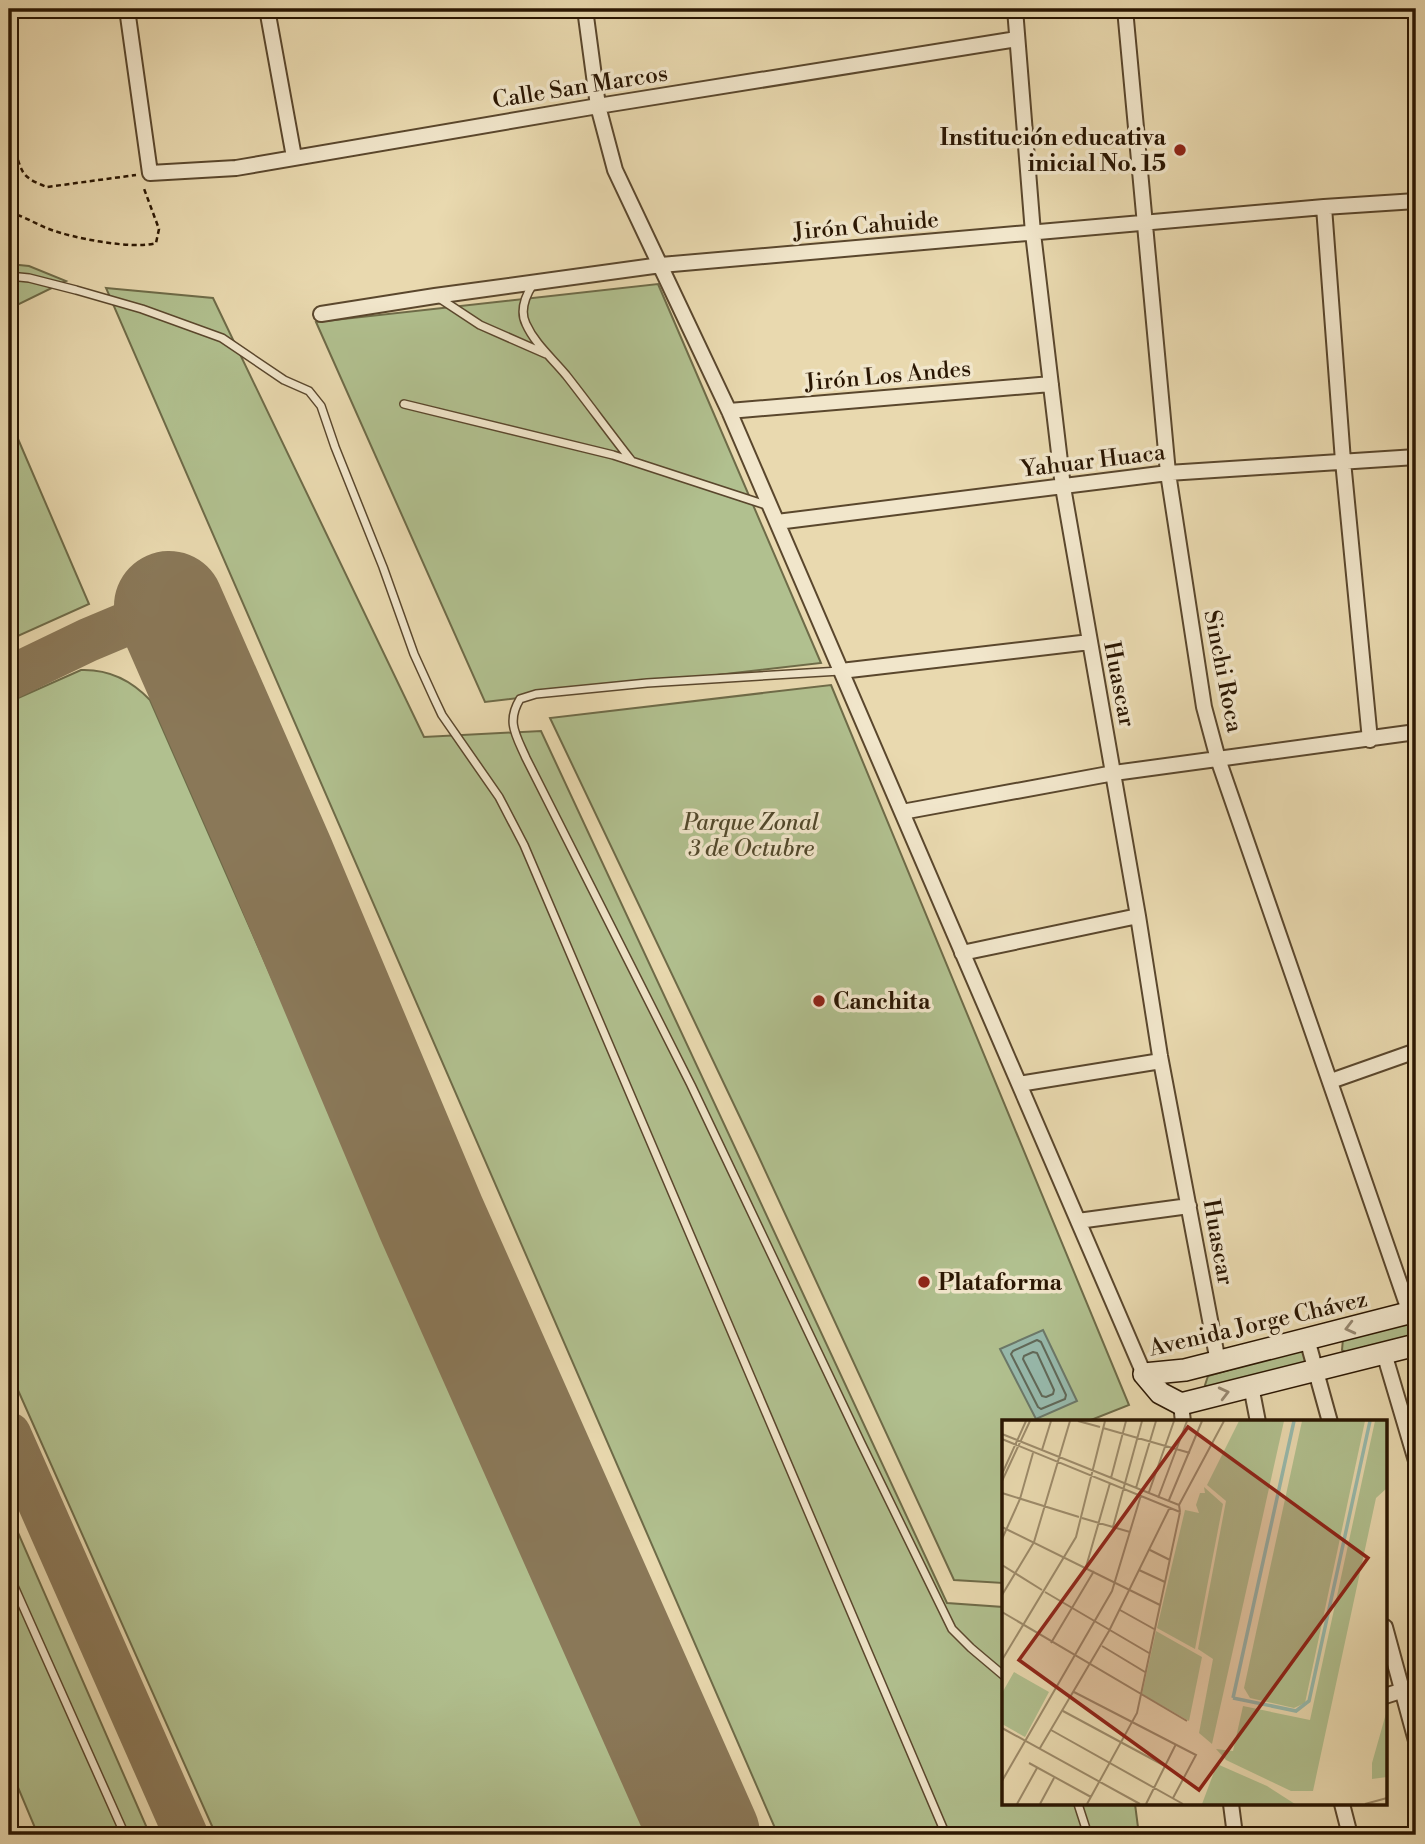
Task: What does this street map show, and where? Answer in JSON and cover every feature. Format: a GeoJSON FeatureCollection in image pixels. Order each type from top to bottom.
{"type":"FeatureCollection","features":[{"type":"Feature","properties":{"kind":"street"},"geometry":{"type":"LineString","coordinates":[[127,9],[145,174]]}},
{"type":"Feature","properties":{"kind":"street"},"geometry":{"type":"LineString","coordinates":[[267,9],[294,157]]}},
{"type":"Feature","properties":{"kind":"street"},"geometry":{"type":"LineString","coordinates":[[585,9],[598,106],[615,170],[729,411],[1144,1374]]}},
{"type":"Feature","properties":{"kind":"street","name":"Huascar"},"geometry":{"type":"LineString","coordinates":[[1015,9],[1033,233],[1063,487],[1114,773],[1161,1061],[1218,1362]]}},
{"type":"Feature","properties":{"kind":"street","name":"Sinchi Roca"},"geometry":{"type":"LineString","coordinates":[[1125,9],[1147,223],[1168,473],[1204,707],[1218,759],[1413,1312]]}},
{"type":"Feature","properties":{"kind":"street","name":"Calle San Marcos"},"geometry":{"type":"LineString","coordinates":[[145,174],[236,168],[598,106],[1017,39]]}},
{"type":"Feature","properties":{"kind":"street","name":"Jirón Cahuide"},"geometry":{"type":"LineString","coordinates":[[321,314],[661,265],[1416,201]]}},
{"type":"Feature","properties":{"kind":"street"},"geometry":{"type":"LineString","coordinates":[[1324,207],[1343,461],[1370,740]]}},
{"type":"Feature","properties":{"kind":"street","name":"Jirón Los Andes"},"geometry":{"type":"LineString","coordinates":[[729,411],[1051,384]]}},
{"type":"Feature","properties":{"kind":"street","name":"Yahuar Huaca"},"geometry":{"type":"LineString","coordinates":[[777,522],[1168,473],[1416,457]]}},
{"type":"Feature","properties":{"kind":"street"},"geometry":{"type":"LineString","coordinates":[[841,671],[1090,642]]}},
{"type":"Feature","properties":{"kind":"street"},"geometry":{"type":"LineString","coordinates":[[902,812],[1114,773],[1416,732]]}},
{"type":"Feature","properties":{"kind":"street"},"geometry":{"type":"LineString","coordinates":[[962,953],[1138,916]]}},
{"type":"Feature","properties":{"kind":"street"},"geometry":{"type":"LineString","coordinates":[[1331,1081],[1416,1051]]}},
{"type":"Feature","properties":{"kind":"street"},"geometry":{"type":"LineString","coordinates":[[1019,1084],[1161,1061]]}},
{"type":"Feature","properties":{"kind":"street"},"geometry":{"type":"LineString","coordinates":[[1078,1221],[1189,1206]]}},
{"type":"Feature","properties":{"kind":"street","name":"Avenida Jorge Chávez"},"geometry":{"type":"LineString","coordinates":[[1144,1374],[1185,1370],[1413,1312]]}},
{"type":"Feature","properties":{"kind":"street"},"geometry":{"type":"LineString","coordinates":[[1307,1339],[1329,1420]]}},
{"type":"Feature","properties":{"kind":"street","name":"Avenida Jorge Chávez"},"geometry":{"type":"LineString","coordinates":[[1144,1374],[1182,1413],[1251,1386],[1416,1345]]}},
{"type":"Feature","properties":{"kind":"street"},"geometry":{"type":"LineString","coordinates":[[1384,1353],[1416,1461]]}},
{"type":"Feature","properties":{"kind":"street"},"geometry":{"type":"LineString","coordinates":[[1251,1386],[1258,1420]]}},
{"type":"Feature","properties":{"kind":"street"},"geometry":{"type":"LineString","coordinates":[[1386,1630],[1409,1689],[1416,1741]]}},
{"type":"Feature","properties":{"kind":"street"},"geometry":{"type":"LineString","coordinates":[[1386,1696],[1409,1689]]}},
{"type":"Feature","properties":{"kind":"street"},"geometry":{"type":"LineString","coordinates":[[1231,1806],[1235,1835]]}},
{"type":"Feature","properties":{"kind":"street"},"geometry":{"type":"LineString","coordinates":[[1343,1806],[1350,1835]]}},
{"type":"Feature","properties":{"kind":"lane"},"geometry":{"type":"LineString","coordinates":[[9,276],[29,278],[142,309],[222,338],[284,380],[309,391],[321,406],[414,653],[442,715],[499,797],[524,845],[946,1835]]}},
{"type":"Feature","properties":{"kind":"lane"},"geometry":{"type":"LineString","coordinates":[[534,282],[526,295],[523,311],[525,323],[547,355],[632,460]]}},
{"type":"Feature","properties":{"kind":"lane"},"geometry":{"type":"LineString","coordinates":[[435,296],[481,325],[547,355]]}},
{"type":"Feature","properties":{"kind":"lane"},"geometry":{"type":"LineString","coordinates":[[404,404],[632,460],[769,506]]}},
{"type":"Feature","properties":{"kind":"lane"},"geometry":{"type":"LineString","coordinates":[[841,671],[648,683],[536,694],[520,699],[513,709],[512,718],[526,758],[691,1086],[952,1629],[1002,1674]]}},
{"type":"Feature","properties":{"kind":"lane"},"geometry":{"type":"LineString","coordinates":[[9,1575],[125,1835]]}},
{"type":"Feature","properties":{"kind":"lane"},"geometry":{"type":"LineString","coordinates":[[1079,1806],[1087,1835]]}},
{"type":"Feature","properties":{"kind":"path"},"geometry":{"type":"LineString","coordinates":[[9,84],[15,142],[23,172],[34,182],[47,187],[145,174],[159,229],[156,243],[144,247],[49,230],[9,213]]}},
{"type":"Feature","properties":{"kind":"green space"},"geometry":{"type":"Polygon","coordinates":[[[9,264],[29,266],[66,281],[9,309],[9,264]]]}},
{"type":"Feature","properties":{"kind":"green space"},"geometry":{"type":"Polygon","coordinates":[[[658,284],[821,663],[485,702],[316,322],[658,284]]]}},
{"type":"Feature","properties":{"kind":"green space"},"geometry":{"type":"Polygon","coordinates":[[[106,288],[213,298],[424,737],[541,731],[947,1603],[1002,1607],[1002,1806],[1135,1806],[1139,1835],[778,1835],[106,288]]]}},
{"type":"Feature","properties":{"kind":"green space"},"geometry":{"type":"Polygon","coordinates":[[[9,418],[89,604],[9,640],[9,418]]]}},
{"type":"Feature","properties":{"kind":"green space"},"geometry":{"type":"Polygon","coordinates":[[[81,670],[101,671],[119,677],[150,700],[648,1835],[216,1835],[9,1370],[9,702],[81,670]]]}},
{"type":"Feature","properties":{"kind":"green space","name":"Parque Zonal 3 de Octubre"},"geometry":{"type":"Polygon","coordinates":[[[831,685],[1129,1405],[1091,1420],[1002,1420],[1002,1583],[954,1580],[757,1153],[550,718],[831,685]]]}},
{"type":"Feature","properties":{"kind":"green space"},"geometry":{"type":"Polygon","coordinates":[[[1416,1321],[1416,1338],[1351,1355],[1342,1350],[1343,1339],[1416,1321]]]}},
{"type":"Feature","properties":{"kind":"green space"},"geometry":{"type":"Polygon","coordinates":[[[1303,1349],[1307,1359],[1305,1367],[1212,1390],[1205,1385],[1208,1376],[1303,1349]]]}},
{"type":"Feature","properties":{"kind":"green space"},"geometry":{"type":"Polygon","coordinates":[[[9,1512],[150,1835],[38,1835],[9,1766],[9,1512]]]}},
{"type":"Feature","properties":{"kind":"water"},"geometry":{"type":"Polygon","coordinates":[[[1043,1330],[1077,1401],[1036,1419],[1000,1349],[1043,1330]]]}},
{"type":"Feature","properties":{"kind":"taxiway"},"geometry":{"type":"LineString","coordinates":[[9,678],[88,640],[169,606]]}},
{"type":"Feature","properties":{"kind":"taxiway"},"geometry":{"type":"LineString","coordinates":[[9,1434],[186,1835]]}},
{"type":"Feature","properties":{"kind":"runway"},"geometry":{"type":"LineString","coordinates":[[169,606],[280,859],[431,1218],[705,1835]]}},
{"type":"Feature","properties":{"kind":"place","name":"Institución educativa inicial No. 15"},"geometry":{"type":"Point","coordinates":[1180,150]}},
{"type":"Feature","properties":{"kind":"place","name":"Canchita"},"geometry":{"type":"Point","coordinates":[819,1001]}},
{"type":"Feature","properties":{"kind":"place","name":"Plataforma"},"geometry":{"type":"Point","coordinates":[924,1282]}}]}
